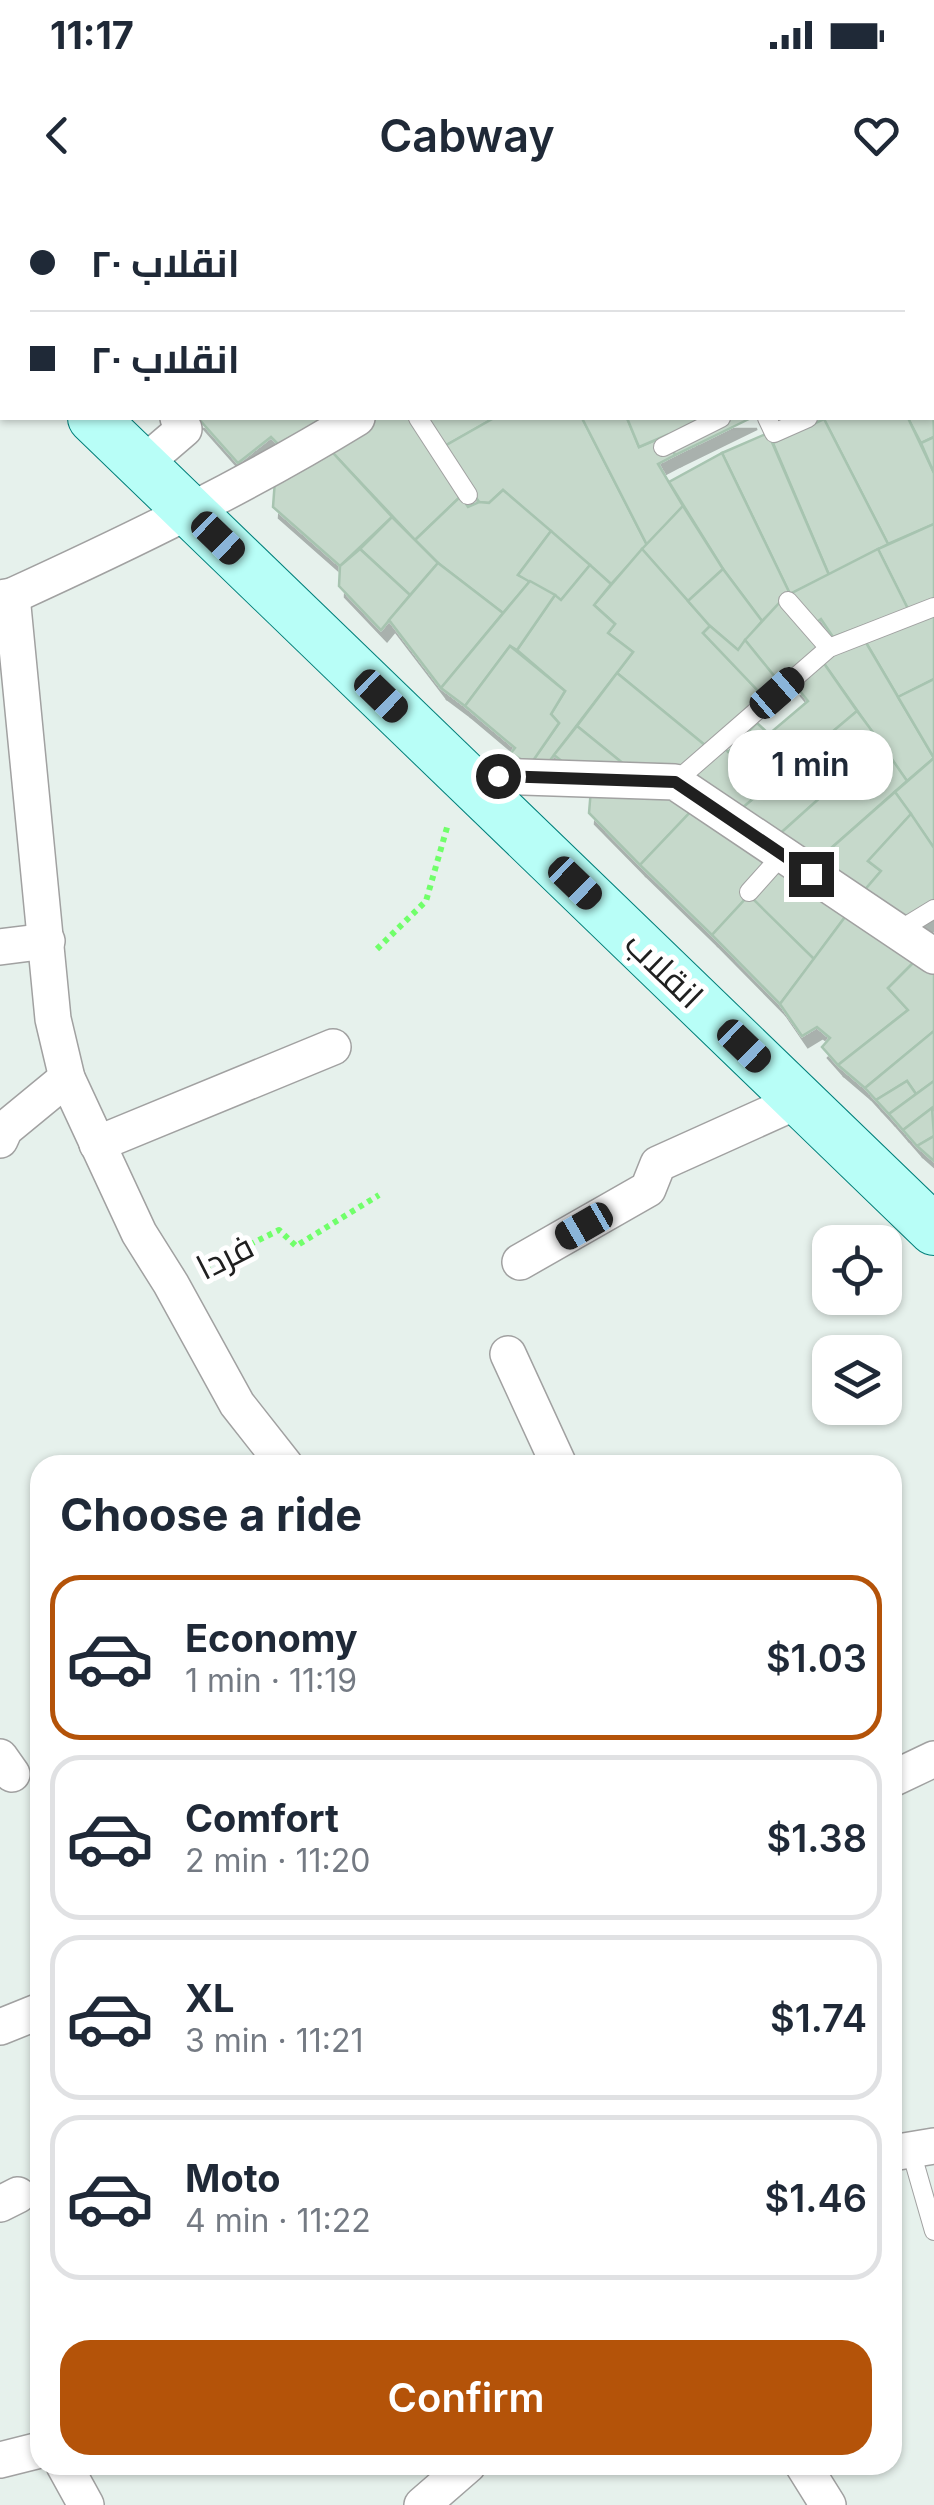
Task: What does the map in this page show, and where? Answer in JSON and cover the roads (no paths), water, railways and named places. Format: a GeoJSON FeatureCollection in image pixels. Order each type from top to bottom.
{"type":"FeatureCollection","features":[{"type":"Feature","properties":{"kind":"main road","name":"انقلاب"},"geometry":{"type":"LineString","coordinates":[[94,420],[934,1230]]}},
{"type":"Feature","properties":{"kind":"street"},"geometry":{"type":"LineString","coordinates":[[142,465],[184,429],[179,420]]}},
{"type":"Feature","properties":{"kind":"street"},"geometry":{"type":"LineString","coordinates":[[276,1455],[237,1404],[139,1233],[67,1078],[53,1018],[6,597],[191,512],[353,420]]}},
{"type":"Feature","properties":{"kind":"street"},"geometry":{"type":"LineString","coordinates":[[463,775],[675,782],[934,956]]}},
{"type":"Feature","properties":{"kind":"street"},"geometry":{"type":"LineString","coordinates":[[0,947],[47,941]]}},
{"type":"Feature","properties":{"kind":"street"},"geometry":{"type":"LineString","coordinates":[[96,1144],[332,1047]]}},
{"type":"Feature","properties":{"kind":"street"},"geometry":{"type":"LineString","coordinates":[[0,1140],[5,1129],[67,1078]]}},
{"type":"Feature","properties":{"kind":"street"},"geometry":{"type":"LineString","coordinates":[[520,1262],[648,1189],[658,1164],[800,1100]]}},
{"type":"Feature","properties":{"kind":"street"},"geometry":{"type":"LineString","coordinates":[[508,1354],[555,1455]]}},
{"type":"Feature","properties":{"kind":"street"},"geometry":{"type":"LineString","coordinates":[[902,1773],[934,1759]]}},
{"type":"Feature","properties":{"kind":"street"},"geometry":{"type":"LineString","coordinates":[[0,2026],[30,2015]]}},
{"type":"Feature","properties":{"kind":"street"},"geometry":{"type":"LineString","coordinates":[[0,2460],[30,2452]]}},
{"type":"Feature","properties":{"kind":"street"},"geometry":{"type":"LineString","coordinates":[[70,2475],[86,2505]]}},
{"type":"Feature","properties":{"kind":"street"},"geometry":{"type":"LineString","coordinates":[[422,2505],[456,2475]]}},
{"type":"Feature","properties":{"kind":"street"},"geometry":{"type":"LineString","coordinates":[[809,2475],[828,2505]]}},
{"type":"Feature","properties":{"kind":"lane"},"geometry":{"type":"LineString","coordinates":[[419,420],[468,495]]}},
{"type":"Feature","properties":{"kind":"lane"},"geometry":{"type":"LineString","coordinates":[[663,448],[717,420]]}},
{"type":"Feature","properties":{"kind":"lane"},"geometry":{"type":"LineString","coordinates":[[769,420],[774,432],[803,420]]}},
{"type":"Feature","properties":{"kind":"lane"},"geometry":{"type":"LineString","coordinates":[[788,601],[828,648]]}},
{"type":"Feature","properties":{"kind":"lane"},"geometry":{"type":"LineString","coordinates":[[675,782],[828,648],[934,607]]}},
{"type":"Feature","properties":{"kind":"lane"},"geometry":{"type":"LineString","coordinates":[[749,892],[782,855]]}},
{"type":"Feature","properties":{"kind":"lane"},"geometry":{"type":"LineString","coordinates":[[898,931],[934,909]]}},
{"type":"Feature","properties":{"kind":"lane"},"geometry":{"type":"LineString","coordinates":[[913,2150],[934,2231]]}}]}
